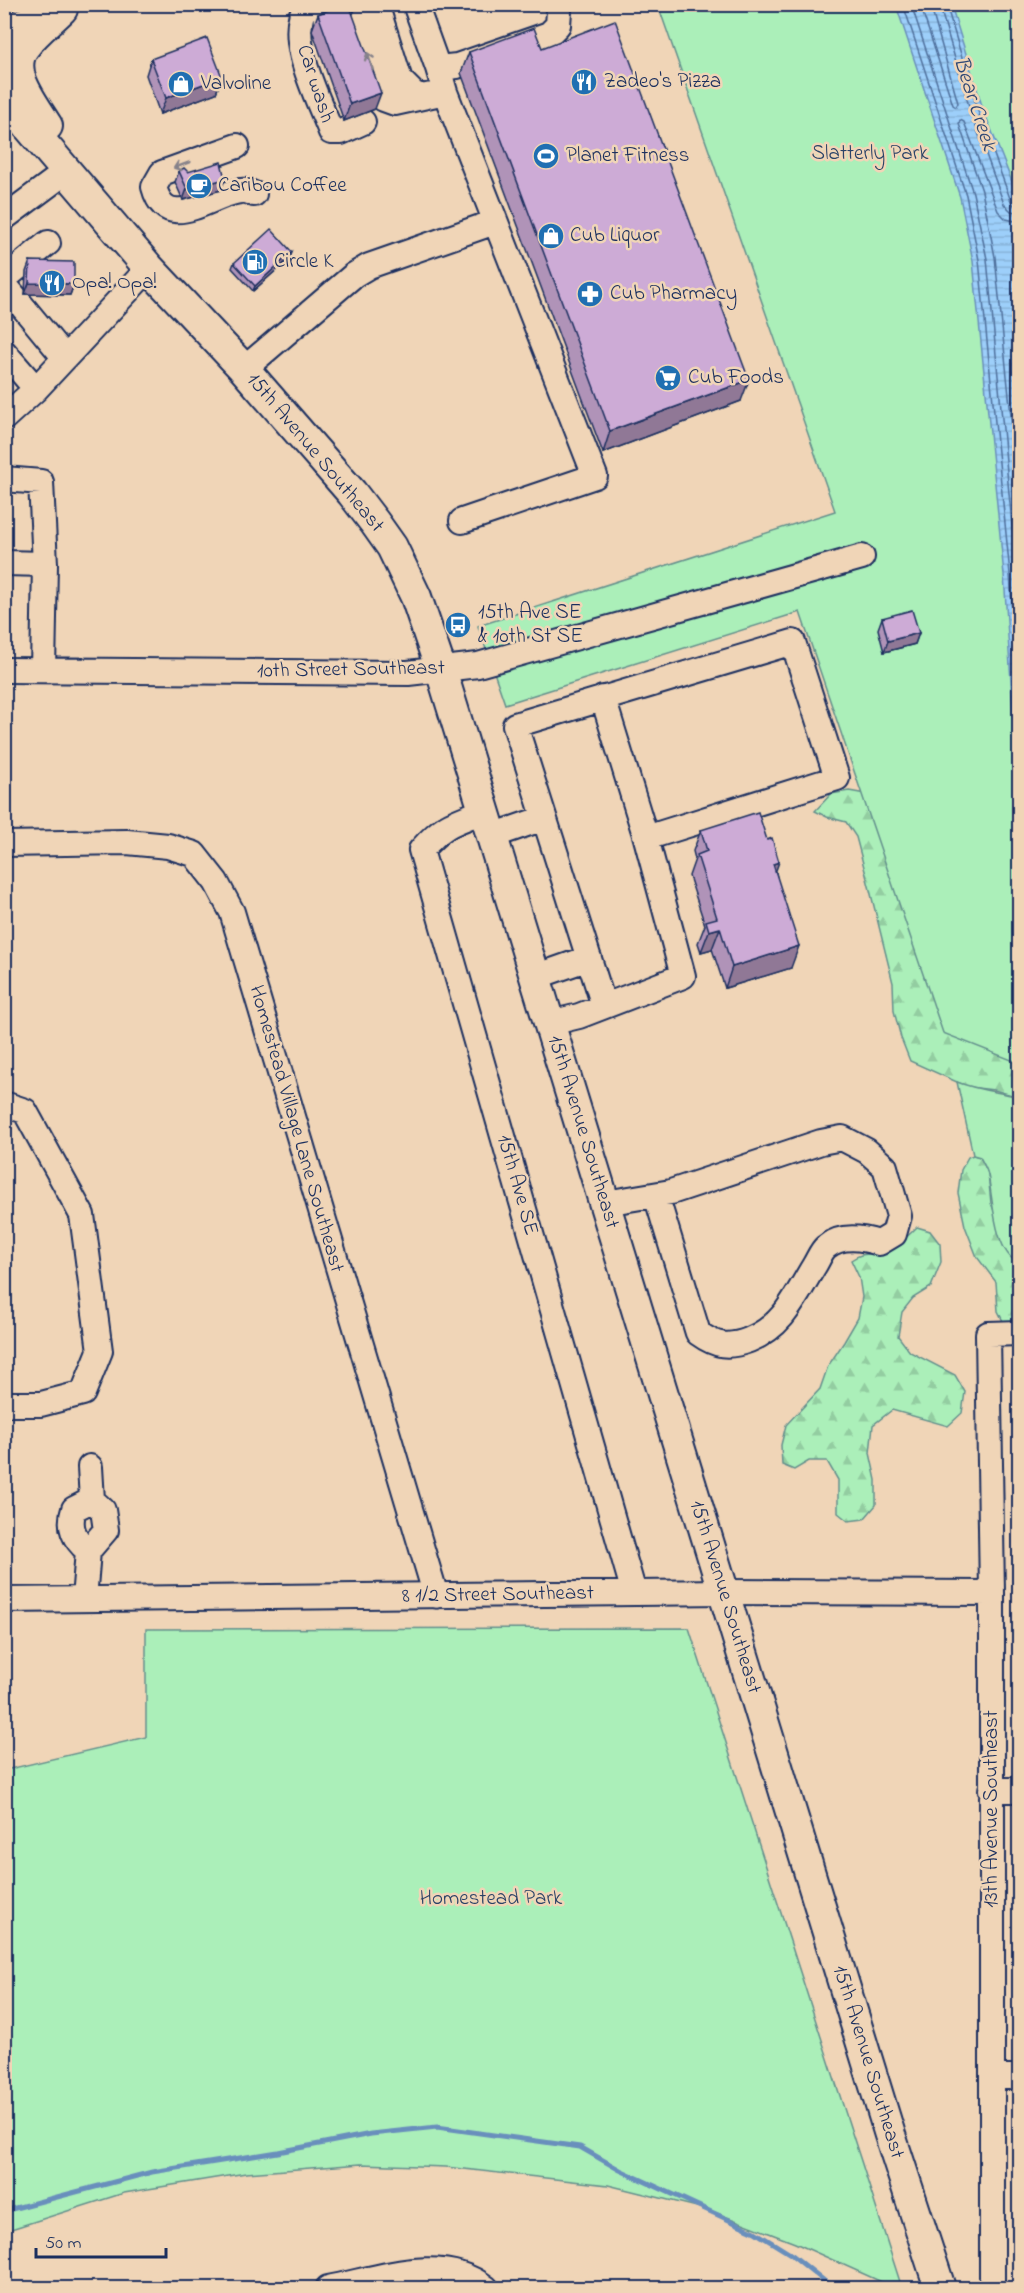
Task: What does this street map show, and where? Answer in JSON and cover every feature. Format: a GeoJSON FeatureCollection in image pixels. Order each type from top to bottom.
{"type":"FeatureCollection","features":[{"type":"Feature","properties":{"kind":"main road"},"geometry":{"type":"LineString","coordinates":[[4,30],[69,7]]}},
{"type":"Feature","properties":{"kind":"main road"},"geometry":{"type":"LineString","coordinates":[[69,7],[23,47],[17,70],[27,93],[93,203]]}},
{"type":"Feature","properties":{"kind":"main road","name":"15th Avenue Southeast"},"geometry":{"type":"LineString","coordinates":[[4,98],[150,268],[244,369],[352,493],[392,547],[416,597],[441,670],[887,2124],[940,2289]]}},
{"type":"Feature","properties":{"kind":"street","name":"Car wash"},"geometry":{"type":"LineString","coordinates":[[307,4],[298,25],[301,52],[331,132],[341,132],[361,119],[421,97]]}},
{"type":"Feature","properties":{"kind":"street"},"geometry":{"type":"LineString","coordinates":[[415,4],[445,92],[595,476],[462,522]]}},
{"type":"Feature","properties":{"kind":"street"},"geometry":{"type":"LineString","coordinates":[[438,68],[457,66],[549,34],[558,25],[559,11],[556,4]]}},
{"type":"Feature","properties":{"kind":"street","name":"Car wash"},"geometry":{"type":"LineString","coordinates":[[377,9],[364,18],[360,29],[384,99],[395,103],[445,92]]}},
{"type":"Feature","properties":{"kind":"street"},"geometry":{"type":"LineString","coordinates":[[237,146],[162,173],[154,187],[156,196],[167,208],[178,211],[232,192],[243,190],[254,194]]}},
{"type":"Feature","properties":{"kind":"street"},"geometry":{"type":"LineString","coordinates":[[4,218],[67,171]]}},
{"type":"Feature","properties":{"kind":"street"},"geometry":{"type":"LineString","coordinates":[[244,369],[361,270],[495,222]]}},
{"type":"Feature","properties":{"kind":"street"},"geometry":{"type":"LineString","coordinates":[[4,279],[48,243]]}},
{"type":"Feature","properties":{"kind":"street"},"geometry":{"type":"LineString","coordinates":[[4,418],[36,389],[150,268]]}},
{"type":"Feature","properties":{"kind":"street"},"geometry":{"type":"LineString","coordinates":[[4,285],[65,358]]}},
{"type":"Feature","properties":{"kind":"street"},"geometry":{"type":"LineString","coordinates":[[4,352],[36,389]]}},
{"type":"Feature","properties":{"kind":"street"},"geometry":{"type":"LineString","coordinates":[[4,479],[41,482],[45,564],[43,670]]}},
{"type":"Feature","properties":{"kind":"street","name":"10th Street Southeast"},"geometry":{"type":"LineString","coordinates":[[4,670],[408,673],[441,670],[478,665],[862,557]]}},
{"type":"Feature","properties":{"kind":"street"},"geometry":{"type":"LineString","coordinates":[[4,563],[45,564]]}},
{"type":"Feature","properties":{"kind":"street"},"geometry":{"type":"LineString","coordinates":[[604,1006],[515,725],[793,642],[837,778],[645,838]]}},
{"type":"Feature","properties":{"kind":"street"},"geometry":{"type":"LineString","coordinates":[[550,1023],[579,1016],[683,976],[603,698]]}},
{"type":"Feature","properties":{"kind":"street"},"geometry":{"type":"LineString","coordinates":[[488,824],[544,818]]}},
{"type":"Feature","properties":{"kind":"street","name":"15th Ave SE"},"geometry":{"type":"LineString","coordinates":[[488,824],[452,823],[439,830],[421,850],[634,1593]]}},
{"type":"Feature","properties":{"kind":"street","name":"Homestead Village Lane Southeast"},"geometry":{"type":"LineString","coordinates":[[4,844],[127,842],[168,846],[194,854],[216,882],[232,912],[436,1596]]}},
{"type":"Feature","properties":{"kind":"street"},"geometry":{"type":"LineString","coordinates":[[535,976],[589,958]]}},
{"type":"Feature","properties":{"kind":"street"},"geometry":{"type":"LineString","coordinates":[[4,1104],[25,1111],[82,1215],[100,1351],[83,1393],[41,1404],[4,1404]]}},
{"type":"Feature","properties":{"kind":"street"},"geometry":{"type":"LineString","coordinates":[[605,1203],[671,1192],[821,1142],[842,1138],[867,1151],[885,1167],[899,1216],[894,1234],[879,1243],[864,1239],[843,1239],[826,1246],[780,1321],[765,1333],[736,1345],[712,1343],[698,1333],[656,1195]]}},
{"type":"Feature","properties":{"kind":"street","name":"13th Avenue Southeast"},"geometry":{"type":"LineString","coordinates":[[992,2285],[993,1593],[988,1334],[1020,1333]]}},
{"type":"Feature","properties":{"kind":"street"},"geometry":{"type":"LineString","coordinates":[[84,1599],[88,1551],[74,1536],[70,1520],[74,1509],[92,1500],[90,1467]]}},
{"type":"Feature","properties":{"kind":"street","name":"8 1/2 Street Southeast"},"geometry":{"type":"LineString","coordinates":[[4,1600],[725,1592],[993,1593]]}},
{"type":"Feature","properties":{"kind":"street"},"geometry":{"type":"LineString","coordinates":[[991,1790],[1020,1791]]}},
{"type":"Feature","properties":{"kind":"street"},"geometry":{"type":"LineString","coordinates":[[993,2077],[1020,2077]]}},
{"type":"Feature","properties":{"kind":"street"},"geometry":{"type":"LineString","coordinates":[[328,2289],[414,2271],[451,2271],[486,2289]]}},
{"type":"Feature","properties":{"kind":"green space","name":"Slatterly Park"},"geometry":{"type":"Polygon","coordinates":[[[658,5],[1019,5],[1019,1063],[943,1033],[800,612],[505,704],[478,626],[835,511],[658,5]]]}},
{"type":"Feature","properties":{"kind":"green space"},"geometry":{"type":"Polygon","coordinates":[[[849,791],[871,795],[1019,1050],[1019,1097],[994,1090],[968,1087],[910,1061],[894,1011],[893,983],[856,837],[846,822],[815,811],[831,794],[849,791]]]}},
{"type":"Feature","properties":{"kind":"green space"},"geometry":{"type":"Polygon","coordinates":[[[957,1082],[1019,1097],[1019,1263],[1004,1248],[1000,1237],[987,1173],[980,1157],[973,1155],[957,1082]]]}},
{"type":"Feature","properties":{"kind":"green space"},"geometry":{"type":"Polygon","coordinates":[[[973,1155],[980,1157],[988,1173],[991,1203],[1014,1261],[1019,1263],[1019,1323],[1003,1321],[998,1311],[996,1282],[977,1257],[965,1226],[958,1193],[961,1170],[968,1157],[973,1155]]]}},
{"type":"Feature","properties":{"kind":"green space"},"geometry":{"type":"Polygon","coordinates":[[[917,1227],[930,1231],[940,1244],[941,1262],[931,1287],[913,1298],[902,1312],[898,1336],[910,1352],[955,1375],[965,1392],[962,1413],[948,1426],[892,1410],[873,1425],[870,1453],[876,1480],[876,1505],[864,1519],[848,1521],[838,1513],[838,1480],[827,1461],[809,1461],[794,1470],[782,1465],[781,1445],[786,1425],[820,1389],[828,1366],[858,1318],[862,1297],[859,1277],[851,1260],[862,1255],[890,1249],[917,1227]]]}},
{"type":"Feature","properties":{"kind":"green space","name":"Homestead Park"},"geometry":{"type":"Polygon","coordinates":[[[689,1628],[902,2288],[895,2288],[795,2243],[709,2210],[608,2185],[446,2167],[361,2164],[246,2173],[124,2193],[5,2231],[4,1987],[7,1986],[4,1976],[5,1770],[146,1737],[146,1629],[689,1628]]]}},
{"type":"Feature","properties":{"kind":"water","name":"Bear Creek"},"geometry":{"type":"Polygon","coordinates":[[[896,5],[951,5],[983,109],[1014,187],[1019,211],[1019,803],[1004,575],[973,261],[960,197],[896,5]]]}},
{"type":"Feature","properties":{"kind":"building"},"geometry":{"type":"Polygon","coordinates":[[[349,4],[381,93],[350,104],[318,14],[349,4]]]}},
{"type":"Feature","properties":{"kind":"building"},"geometry":{"type":"Polygon","coordinates":[[[615,20],[749,380],[610,431],[469,52],[534,28],[542,48],[615,20]]]}},
{"type":"Feature","properties":{"kind":"building"},"geometry":{"type":"Polygon","coordinates":[[[207,38],[222,77],[166,98],[151,59],[207,38]]]}},
{"type":"Feature","properties":{"kind":"building"},"geometry":{"type":"Polygon","coordinates":[[[221,162],[225,179],[187,189],[179,171],[184,168],[188,172],[221,162]]]}},
{"type":"Feature","properties":{"kind":"building"},"geometry":{"type":"Polygon","coordinates":[[[271,229],[292,252],[255,286],[234,263],[271,229]]]}},
{"type":"Feature","properties":{"kind":"building"},"geometry":{"type":"Polygon","coordinates":[[[30,261],[74,262],[74,284],[29,283],[30,261]]]}},
{"type":"Feature","properties":{"kind":"building"},"geometry":{"type":"Polygon","coordinates":[[[912,610],[919,633],[888,641],[882,618],[912,610]]]}},
{"type":"Feature","properties":{"kind":"building"},"geometry":{"type":"Polygon","coordinates":[[[758,812],[767,840],[772,838],[779,862],[773,864],[799,946],[732,967],[720,928],[709,931],[706,921],[717,918],[697,855],[707,851],[701,830],[758,812]]]}},
{"type":"Feature","properties":{"kind":"waterway"},"geometry":{"type":"LineString","coordinates":[[4,2211],[152,2172],[278,2152],[371,2134],[437,2127],[580,2147],[620,2170],[755,2232],[792,2255],[833,2288]]}},
{"type":"Feature","properties":{"kind":"place","name":"Zadeo's Pizza"},"geometry":{"type":"Point","coordinates":[584,82]}},
{"type":"Feature","properties":{"kind":"place","name":"Valvoline"},"geometry":{"type":"Point","coordinates":[181,84]}},
{"type":"Feature","properties":{"kind":"place","name":"Planet Fitness"},"geometry":{"type":"Point","coordinates":[546,156]}},
{"type":"Feature","properties":{"kind":"place","name":"Caribou Coffee"},"geometry":{"type":"Point","coordinates":[199,186]}},
{"type":"Feature","properties":{"kind":"place","name":"Cub Liquor"},"geometry":{"type":"Point","coordinates":[551,236]}},
{"type":"Feature","properties":{"kind":"place","name":"Circle K"},"geometry":{"type":"Point","coordinates":[255,262]}},
{"type":"Feature","properties":{"kind":"place","name":"Opa! Opa!"},"geometry":{"type":"Point","coordinates":[52,283]}},
{"type":"Feature","properties":{"kind":"place","name":"Cub Pharmacy"},"geometry":{"type":"Point","coordinates":[590,294]}},
{"type":"Feature","properties":{"kind":"place","name":"Cub Foods"},"geometry":{"type":"Point","coordinates":[668,378]}},
{"type":"Feature","properties":{"kind":"place","name":"15th Ave SE & 10th St SE"},"geometry":{"type":"Point","coordinates":[458,625]}}]}
